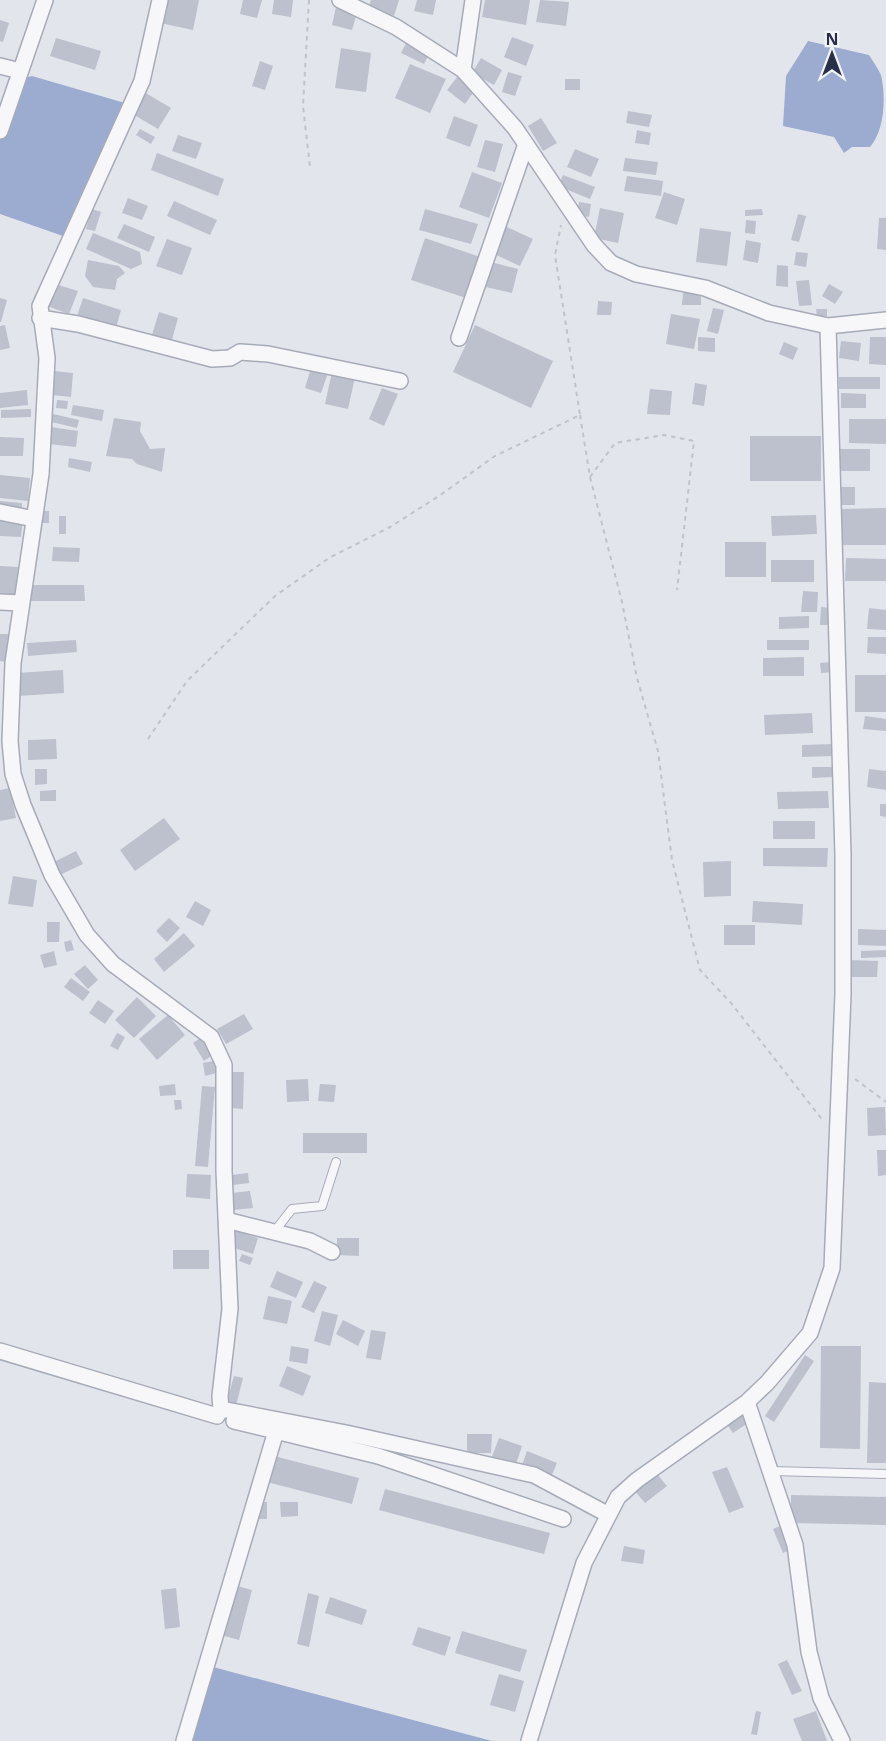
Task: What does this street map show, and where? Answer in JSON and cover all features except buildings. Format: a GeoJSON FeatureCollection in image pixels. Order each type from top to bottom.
{"type":"FeatureCollection","features":[{"type":"Feature","properties":{"kind":"street"},"geometry":{"type":"LineString","coordinates":[[0,131],[45,0]]}},
{"type":"Feature","properties":{"kind":"street"},"geometry":{"type":"LineString","coordinates":[[160,0],[142,81],[40,306],[47,358],[41,474],[20,603],[5,740],[23,805],[52,875],[87,935],[113,964],[211,1037],[225,1065],[226,1220],[230,1309],[219,1412]]}},
{"type":"Feature","properties":{"kind":"street"},"geometry":{"type":"LineString","coordinates":[[340,0],[363,5],[463,70],[515,128],[594,245],[610,263],[636,274],[705,288],[769,313],[828,326],[886,320]]}},
{"type":"Feature","properties":{"kind":"street"},"geometry":{"type":"LineString","coordinates":[[463,70],[473,0]]}},
{"type":"Feature","properties":{"kind":"street"},"geometry":{"type":"LineString","coordinates":[[0,66],[20,71]]}},
{"type":"Feature","properties":{"kind":"street"},"geometry":{"type":"LineString","coordinates":[[459,338],[526,144]]}},
{"type":"Feature","properties":{"kind":"street"},"geometry":{"type":"LineString","coordinates":[[40,318],[78,324],[212,360],[230,358],[240,352],[268,354],[400,381]]}},
{"type":"Feature","properties":{"kind":"street"},"geometry":{"type":"LineString","coordinates":[[529,1741],[584,1563],[607,1514],[618,1497],[637,1480],[747,1402],[810,1333],[832,1268],[843,994],[843,855],[828,326]]}},
{"type":"Feature","properties":{"kind":"street"},"geometry":{"type":"LineString","coordinates":[[0,512],[34,519]]}},
{"type":"Feature","properties":{"kind":"street"},"geometry":{"type":"LineString","coordinates":[[0,602],[20,603]]}},
{"type":"Feature","properties":{"kind":"street"},"geometry":{"type":"LineString","coordinates":[[226,1220],[310,1241],[332,1252]]}},
{"type":"Feature","properties":{"kind":"street"},"geometry":{"type":"LineString","coordinates":[[0,1353],[219,1412],[276,1431],[378,1456],[563,1519]]}},
{"type":"Feature","properties":{"kind":"street"},"geometry":{"type":"LineString","coordinates":[[747,1402],[795,1545],[809,1652],[818,1686],[842,1741]]}},
{"type":"Feature","properties":{"kind":"street"},"geometry":{"type":"LineString","coordinates":[[219,1412],[346,1432],[534,1475],[607,1514]]}},
{"type":"Feature","properties":{"kind":"street"},"geometry":{"type":"LineString","coordinates":[[184,1741],[276,1431]]}},
{"type":"Feature","properties":{"kind":"lane"},"geometry":{"type":"LineString","coordinates":[[274,1232],[292,1209],[322,1206],[336,1162]]}},
{"type":"Feature","properties":{"kind":"lane"},"geometry":{"type":"LineString","coordinates":[[771,1471],[886,1474]]}},
{"type":"Feature","properties":{"kind":"path"},"geometry":{"type":"LineString","coordinates":[[309,0],[303,106],[310,167]]}},
{"type":"Feature","properties":{"kind":"path"},"geometry":{"type":"LineString","coordinates":[[566,205],[555,255],[590,477],[622,602],[637,678],[658,751],[672,860],[699,970],[731,1003],[836,1137]]}},
{"type":"Feature","properties":{"kind":"path"},"geometry":{"type":"LineString","coordinates":[[148,739],[187,681],[275,596],[329,558],[390,527],[439,496],[495,456],[580,415]]}},
{"type":"Feature","properties":{"kind":"path"},"geometry":{"type":"LineString","coordinates":[[590,477],[615,443],[664,435],[694,441],[677,590]]}},
{"type":"Feature","properties":{"kind":"path"},"geometry":{"type":"LineString","coordinates":[[839,1066],[886,1102]]}},
{"type":"Feature","properties":{"kind":"water"},"geometry":{"type":"Polygon","coordinates":[[[808,41],[869,55],[881,75],[883,112],[879,132],[870,147],[852,147],[844,153],[834,137],[783,126],[786,76],[808,41]]]}},
{"type":"Feature","properties":{"kind":"water"},"geometry":{"type":"Polygon","coordinates":[[[32,76],[125,103],[63,236],[0,214],[0,140],[21,79],[32,76]]]}},
{"type":"Feature","properties":{"kind":"water"},"geometry":{"type":"Polygon","coordinates":[[[213,1667],[492,1741],[193,1741],[213,1667]]]}}]}
